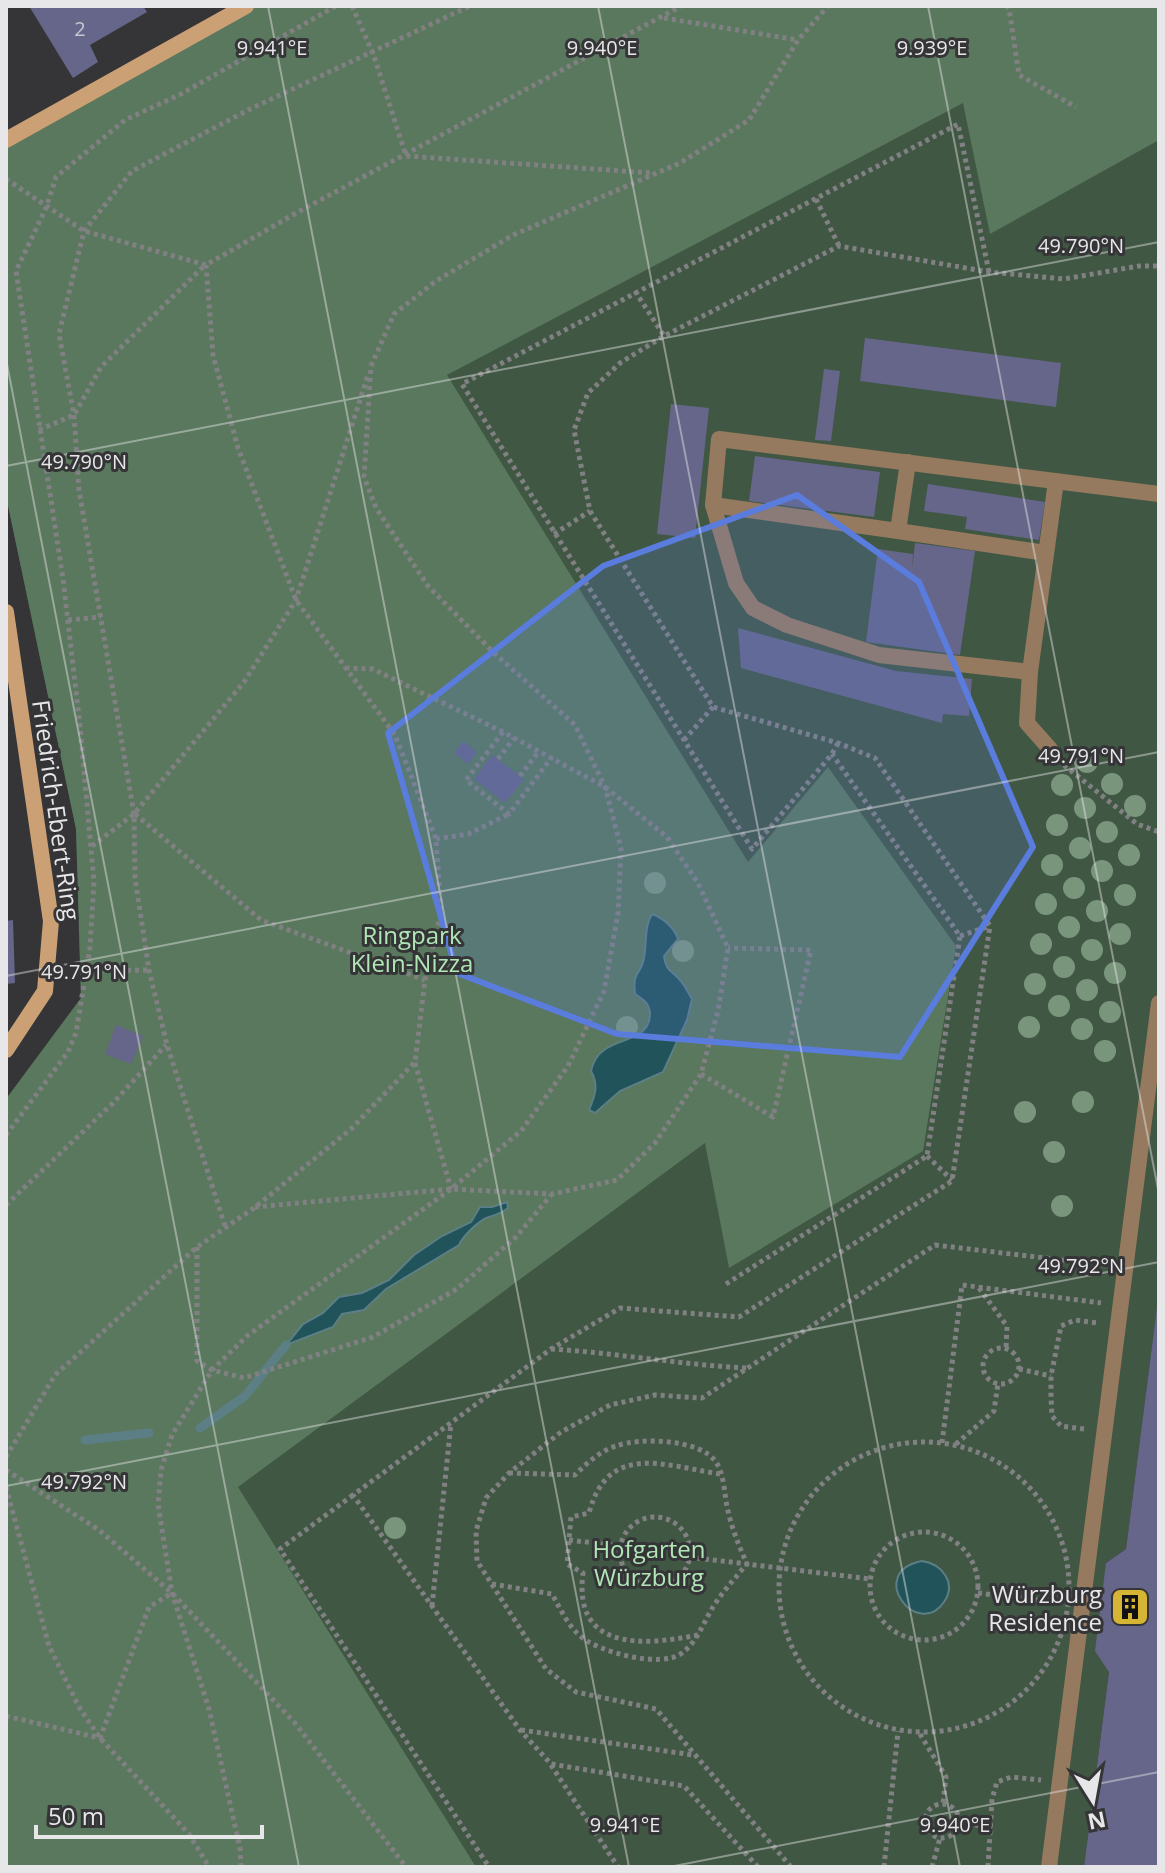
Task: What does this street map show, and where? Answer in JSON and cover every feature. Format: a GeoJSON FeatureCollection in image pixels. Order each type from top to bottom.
{"type":"FeatureCollection","features":[{"type":"Feature","properties":{"kind":"main road"},"geometry":{"type":"LineString","coordinates":[[6,140],[246,6]]}},
{"type":"Feature","properties":{"kind":"main road","name":"Friedrich-Ebert-Ring"},"geometry":{"type":"LineString","coordinates":[[6,612],[51,921],[45,991],[6,1050]]}},
{"type":"Feature","properties":{"kind":"lane"},"geometry":{"type":"LineString","coordinates":[[1030,672],[879,655],[787,625],[753,608],[736,583],[713,505],[719,439],[1159,494]]}},
{"type":"Feature","properties":{"kind":"lane"},"geometry":{"type":"LineString","coordinates":[[898,531],[908,462]]}},
{"type":"Feature","properties":{"kind":"lane"},"geometry":{"type":"LineString","coordinates":[[1050,749],[1027,723],[1030,672],[1056,481]]}},
{"type":"Feature","properties":{"kind":"lane"},"geometry":{"type":"LineString","coordinates":[[713,505],[1046,553]]}},
{"type":"Feature","properties":{"kind":"lane"},"geometry":{"type":"LineString","coordinates":[[1049,1867],[1076,1605],[1105,1431],[1159,1003]]}},
{"type":"Feature","properties":{"kind":"path"},"geometry":{"type":"LineString","coordinates":[[6,1135],[68,1052],[76,1033],[87,971],[94,882],[68,620],[16,271],[46,208],[56,177],[125,120],[181,94],[336,6]]}},
{"type":"Feature","properties":{"kind":"path"},"geometry":{"type":"LineString","coordinates":[[352,6],[372,51],[406,156]]}},
{"type":"Feature","properties":{"kind":"path"},"geometry":{"type":"LineString","coordinates":[[225,1226],[167,1045],[149,970],[135,878],[134,814],[79,490],[74,415],[59,334],[84,231],[132,171],[250,109],[470,6]]}},
{"type":"Feature","properties":{"kind":"path"},"geometry":{"type":"LineString","coordinates":[[39,430],[74,415],[101,367],[206,265],[298,212],[681,6]]}},
{"type":"Feature","properties":{"kind":"path"},"geometry":{"type":"LineString","coordinates":[[91,846],[134,814],[244,682],[296,600],[371,366],[394,314],[436,281],[513,235],[680,163],[749,120],[798,40],[828,6]]}},
{"type":"Feature","properties":{"kind":"path"},"geometry":{"type":"LineString","coordinates":[[1006,6],[1009,8],[1019,75],[1076,107]]}},
{"type":"Feature","properties":{"kind":"path"},"geometry":{"type":"LineString","coordinates":[[663,18],[798,40]]}},
{"type":"Feature","properties":{"kind":"path"},"geometry":{"type":"LineString","coordinates":[[406,156],[656,173]]}},
{"type":"Feature","properties":{"kind":"path"},"geometry":{"type":"LineString","coordinates":[[6,179],[84,231],[206,265]]}},
{"type":"Feature","properties":{"kind":"path"},"geometry":{"type":"LineString","coordinates":[[816,199],[839,246]]}},
{"type":"Feature","properties":{"kind":"path"},"geometry":{"type":"LineString","coordinates":[[489,1867],[280,1549],[551,1349],[620,1308],[739,1317],[952,1181],[990,926],[875,758],[825,739],[713,707],[590,511],[574,430],[588,393],[620,363],[664,336],[839,246],[989,272],[1064,279],[1139,266],[1159,266]]}},
{"type":"Feature","properties":{"kind":"path"},"geometry":{"type":"LineString","coordinates":[[206,265],[213,355],[238,448],[296,600],[395,735],[436,839],[441,913],[425,980],[415,1062],[451,1189]]}},
{"type":"Feature","properties":{"kind":"path"},"geometry":{"type":"LineString","coordinates":[[635,291],[664,336]]}},
{"type":"Feature","properties":{"kind":"path"},"geometry":{"type":"LineString","coordinates":[[241,1867],[240,1848],[209,1709],[172,1593],[158,1504],[161,1470],[172,1435],[212,1370],[247,1336],[451,1189],[521,1131],[568,1066],[604,991],[618,914],[621,848],[605,787],[575,725],[493,652],[428,586],[376,508],[364,477],[371,366]]}},
{"type":"Feature","properties":{"kind":"path"},"geometry":{"type":"LineString","coordinates":[[554,534],[590,511]]}},
{"type":"Feature","properties":{"kind":"path"},"geometry":{"type":"LineString","coordinates":[[68,620],[101,617]]}},
{"type":"Feature","properties":{"kind":"path"},"geometry":{"type":"LineString","coordinates":[[254,1208],[451,1189],[552,1194],[617,1180],[655,1143],[701,1074],[718,1011],[728,948],[698,883],[667,837],[605,787],[552,757],[373,669],[348,668]]}},
{"type":"Feature","properties":{"kind":"path"},"geometry":{"type":"LineString","coordinates":[[684,740],[713,707]]}},
{"type":"Feature","properties":{"kind":"path"},"geometry":{"type":"LineString","coordinates":[[503,732],[466,780],[509,814]]}},
{"type":"Feature","properties":{"kind":"path"},"geometry":{"type":"LineString","coordinates":[[498,759],[514,738]]}},
{"type":"Feature","properties":{"kind":"path"},"geometry":{"type":"LineString","coordinates":[[1050,749],[1071,772],[1137,824],[1159,832]]}},
{"type":"Feature","properties":{"kind":"path"},"geometry":{"type":"LineString","coordinates":[[520,776],[539,751]]}},
{"type":"Feature","properties":{"kind":"path"},"geometry":{"type":"LineString","coordinates":[[726,1284],[927,1156],[960,936],[832,754]]}},
{"type":"Feature","properties":{"kind":"path"},"geometry":{"type":"LineString","coordinates":[[436,839],[468,834],[509,814],[552,757]]}},
{"type":"Feature","properties":{"kind":"path"},"geometry":{"type":"LineString","coordinates":[[134,814],[261,920],[425,980]]}},
{"type":"Feature","properties":{"kind":"path"},"geometry":{"type":"LineString","coordinates":[[960,936],[990,926]]}},
{"type":"Feature","properties":{"kind":"path"},"geometry":{"type":"LineString","coordinates":[[701,1074],[773,1117],[811,950],[728,948]]}},
{"type":"Feature","properties":{"kind":"path"},"geometry":{"type":"LineString","coordinates":[[87,971],[149,970]]}},
{"type":"Feature","properties":{"kind":"path"},"geometry":{"type":"LineString","coordinates":[[6,1205],[113,1103],[167,1045]]}},
{"type":"Feature","properties":{"kind":"path"},"geometry":{"type":"LineString","coordinates":[[6,1457],[55,1375],[197,1247],[254,1208],[351,1129],[415,1062]]}},
{"type":"Feature","properties":{"kind":"path"},"geometry":{"type":"LineString","coordinates":[[927,1156],[952,1181]]}},
{"type":"Feature","properties":{"kind":"path"},"geometry":{"type":"LineString","coordinates":[[197,1247],[197,1361],[212,1370],[244,1378],[284,1368],[373,1337],[457,1289],[516,1237],[552,1194]]}},
{"type":"Feature","properties":{"kind":"path"},"geometry":{"type":"LineString","coordinates":[[791,1867],[656,1709],[576,1692],[546,1669],[477,1561],[476,1531],[486,1498],[509,1473],[561,1432],[610,1405],[655,1395],[702,1398],[935,1245],[1126,1267]]}},
{"type":"Feature","properties":{"kind":"path"},"geometry":{"type":"LineString","coordinates":[[942,1443],[962,1285],[1121,1305]]}},
{"type":"Feature","properties":{"kind":"path"},"geometry":{"type":"LineString","coordinates":[[979,1288],[1007,1326],[1006,1348]]}},
{"type":"Feature","properties":{"kind":"path"},"geometry":{"type":"LineString","coordinates":[[1105,1431],[1061,1426],[1052,1416],[1051,1376],[1061,1326],[1075,1320],[1118,1326]]}},
{"type":"Feature","properties":{"kind":"path"},"geometry":{"type":"LineString","coordinates":[[1006,1348],[1015,1354],[1019,1369],[1013,1379],[998,1383],[985,1373],[984,1362],[994,1349],[1006,1348]]}},
{"type":"Feature","properties":{"kind":"path"},"geometry":{"type":"LineString","coordinates":[[551,1349],[702,1366],[749,1368]]}},
{"type":"Feature","properties":{"kind":"path"},"geometry":{"type":"LineString","coordinates":[[1019,1369],[1051,1376]]}},
{"type":"Feature","properties":{"kind":"path"},"geometry":{"type":"LineString","coordinates":[[955,1445],[994,1411],[998,1383]]}},
{"type":"Feature","properties":{"kind":"path"},"geometry":{"type":"LineString","coordinates":[[432,1607],[451,1423]]}},
{"type":"Feature","properties":{"kind":"path"},"geometry":{"type":"LineString","coordinates":[[509,1473],[575,1475],[615,1446],[644,1440],[698,1447],[715,1461],[721,1474],[727,1510],[747,1564]]}},
{"type":"Feature","properties":{"kind":"path"},"geometry":{"type":"LineString","coordinates":[[897,1444],[955,1445],[988,1457],[1018,1476],[1042,1502],[1059,1533],[1076,1605],[1044,1670],[1020,1697],[991,1717],[956,1730],[920,1734],[898,1731],[856,1717],[820,1690],[793,1654],[779,1612],[779,1567],[792,1524],[818,1487],[854,1459],[897,1444]]}},
{"type":"Feature","properties":{"kind":"path"},"geometry":{"type":"LineString","coordinates":[[698,1635],[660,1641],[604,1634],[595,1627],[584,1611],[581,1589],[583,1573],[567,1564],[571,1517],[589,1513],[593,1495],[603,1482],[627,1464],[642,1462],[721,1474]]}},
{"type":"Feature","properties":{"kind":"path"},"geometry":{"type":"LineString","coordinates":[[6,1470],[99,1530],[172,1593],[295,1723],[406,1867]]}},
{"type":"Feature","properties":{"kind":"path"},"geometry":{"type":"LineString","coordinates":[[6,1487],[49,1646],[79,1707],[100,1738],[189,1834],[209,1867]]}},
{"type":"Feature","properties":{"kind":"path"},"geometry":{"type":"LineString","coordinates":[[353,1495],[520,1730],[551,1764],[618,1867]]}},
{"type":"Feature","properties":{"kind":"path"},"geometry":{"type":"LineString","coordinates":[[654,1516],[666,1518],[685,1533],[689,1557],[679,1576],[660,1586],[649,1586],[630,1576],[623,1567],[620,1546],[632,1525],[654,1516]]}},
{"type":"Feature","properties":{"kind":"path"},"geometry":{"type":"LineString","coordinates":[[914,1532],[931,1532],[948,1537],[962,1546],[978,1576],[978,1593],[972,1611],[961,1626],[945,1636],[926,1641],[908,1638],[884,1622],[871,1598],[870,1579],[884,1549],[898,1538],[914,1532]]}},
{"type":"Feature","properties":{"kind":"path"},"geometry":{"type":"LineString","coordinates":[[569,1540],[620,1546]]}},
{"type":"Feature","properties":{"kind":"path"},"geometry":{"type":"LineString","coordinates":[[689,1557],[870,1579]]}},
{"type":"Feature","properties":{"kind":"path"},"geometry":{"type":"LineString","coordinates":[[492,1584],[552,1594],[578,1634],[594,1647],[624,1655],[665,1660],[681,1655],[698,1635],[726,1587],[747,1564]]}},
{"type":"Feature","properties":{"kind":"path"},"geometry":{"type":"LineString","coordinates":[[100,1738],[149,1607],[172,1593]]}},
{"type":"Feature","properties":{"kind":"path"},"geometry":{"type":"LineString","coordinates":[[978,1593],[1076,1605]]}},
{"type":"Feature","properties":{"kind":"path"},"geometry":{"type":"LineString","coordinates":[[6,1716],[100,1738]]}},
{"type":"Feature","properties":{"kind":"path"},"geometry":{"type":"LineString","coordinates":[[520,1730],[694,1755]]}},
{"type":"Feature","properties":{"kind":"path"},"geometry":{"type":"LineString","coordinates":[[884,1867],[898,1731]]}},
{"type":"Feature","properties":{"kind":"path"},"geometry":{"type":"LineString","coordinates":[[920,1734],[946,1777],[943,1804]]}},
{"type":"Feature","properties":{"kind":"path"},"geometry":{"type":"LineString","coordinates":[[551,1764],[684,1786],[758,1867]]}},
{"type":"Feature","properties":{"kind":"path"},"geometry":{"type":"LineString","coordinates":[[988,1867],[992,1799],[997,1782],[1011,1777],[1060,1781]]}},
{"type":"Feature","properties":{"kind":"path"},"geometry":{"type":"LineString","coordinates":[[943,1804],[955,1809],[959,1822],[953,1834],[940,1838],[928,1832],[924,1819],[930,1808],[943,1804]]}},
{"type":"Feature","properties":{"kind":"path"},"geometry":{"type":"LineString","coordinates":[[959,1822],[992,1828]]}},
{"type":"Feature","properties":{"kind":"path"},"geometry":{"type":"LineString","coordinates":[[932,1867],[940,1838]]}},
{"type":"Feature","properties":{"kind":"highlighted area"},"geometry":{"type":"Polygon","coordinates":[[[797,495],[919,582],[1033,847],[900,1057],[617,1034],[457,973],[388,733],[603,566],[797,495]]]}},
{"type":"Feature","properties":{"kind":"green space","name":"Hofgarten Würzburg"},"geometry":{"type":"Polygon","coordinates":[[[255,6],[1159,6],[1159,1293],[1126,1549],[1106,1563],[1109,1672],[1084,1867],[6,1867],[6,1099],[81,998],[76,829],[6,496],[255,6]]]}},
{"type":"Feature","properties":{"kind":"green space","name":"Ringpark Klein-Nizza"},"geometry":{"type":"Polygon","coordinates":[[[255,6],[1159,6],[1159,140],[990,234],[963,103],[447,375],[748,862],[828,767],[956,946],[923,1151],[729,1268],[705,1143],[238,1487],[476,1867],[6,1867],[6,1099],[81,998],[76,829],[6,496],[6,145],[255,6]]]}},
{"type":"Feature","properties":{"kind":"water"},"geometry":{"type":"Polygon","coordinates":[[[652,914],[668,924],[678,939],[664,956],[667,967],[682,982],[692,999],[687,1020],[663,1072],[620,1091],[595,1113],[589,1110],[595,1090],[591,1071],[596,1059],[611,1046],[640,1034],[649,1022],[648,1007],[635,994],[634,986],[643,964],[652,914]]]}},
{"type":"Feature","properties":{"kind":"water"},"geometry":{"type":"Polygon","coordinates":[[[507,1202],[506,1210],[481,1221],[459,1245],[386,1289],[364,1310],[342,1314],[333,1327],[286,1345],[303,1324],[323,1313],[339,1297],[362,1293],[389,1280],[414,1255],[442,1236],[471,1222],[480,1207],[507,1202]]]}},
{"type":"Feature","properties":{"kind":"water"},"geometry":{"type":"Polygon","coordinates":[[[922,1561],[941,1570],[949,1588],[944,1602],[933,1612],[921,1614],[910,1609],[897,1589],[898,1578],[905,1568],[922,1561]]]}},
{"type":"Feature","properties":{"kind":"building"},"geometry":{"type":"Polygon","coordinates":[[[29,6],[143,6],[147,12],[90,45],[98,62],[73,78],[29,6]]]}},
{"type":"Feature","properties":{"kind":"building"},"geometry":{"type":"Polygon","coordinates":[[[865,338],[1061,363],[1056,407],[860,381],[865,338]]]}},
{"type":"Feature","properties":{"kind":"building"},"geometry":{"type":"Polygon","coordinates":[[[824,369],[840,371],[831,441],[815,440],[824,369]]]}},
{"type":"Feature","properties":{"kind":"building"},"geometry":{"type":"Polygon","coordinates":[[[671,404],[709,408],[695,538],[657,534],[671,404]]]}},
{"type":"Feature","properties":{"kind":"building"},"geometry":{"type":"Polygon","coordinates":[[[755,456],[880,472],[874,517],[749,501],[755,456]]]}},
{"type":"Feature","properties":{"kind":"building"},"geometry":{"type":"Polygon","coordinates":[[[928,484],[1045,502],[1039,540],[965,529],[967,517],[924,511],[928,484]]]}},
{"type":"Feature","properties":{"kind":"building"},"geometry":{"type":"Polygon","coordinates":[[[915,543],[975,551],[960,655],[866,642],[878,549],[913,554],[912,569],[915,543]]]}},
{"type":"Feature","properties":{"kind":"building"},"geometry":{"type":"Polygon","coordinates":[[[738,628],[896,671],[972,679],[969,716],[943,714],[942,723],[741,668],[738,628]]]}},
{"type":"Feature","properties":{"kind":"building"},"geometry":{"type":"Polygon","coordinates":[[[463,741],[477,752],[468,764],[454,753],[463,741]]]}},
{"type":"Feature","properties":{"kind":"building"},"geometry":{"type":"Polygon","coordinates":[[[492,755],[524,779],[505,803],[474,779],[492,755]]]}},
{"type":"Feature","properties":{"kind":"building"},"geometry":{"type":"Polygon","coordinates":[[[13,920],[15,983],[6,984],[6,921],[13,920]]]}},
{"type":"Feature","properties":{"kind":"building"},"geometry":{"type":"Polygon","coordinates":[[[116,1025],[143,1036],[131,1064],[105,1054],[116,1025]]]}},
{"type":"Feature","properties":{"kind":"building","name":"Würzburg Residence"},"geometry":{"type":"Polygon","coordinates":[[[1157,1307],[1158,1867],[1084,1867],[1109,1672],[1095,1651],[1106,1563],[1126,1549],[1157,1307]]]}},
{"type":"Feature","properties":{"kind":"waterway"},"geometry":{"type":"LineString","coordinates":[[200,1428],[245,1396],[286,1345]]}},
{"type":"Feature","properties":{"kind":"waterway"},"geometry":{"type":"LineString","coordinates":[[85,1440],[149,1433]]}},
{"type":"Feature","properties":{"kind":"place","name":"Würzburg Residence"},"geometry":{"type":"Point","coordinates":[1130,1607]}}]}
